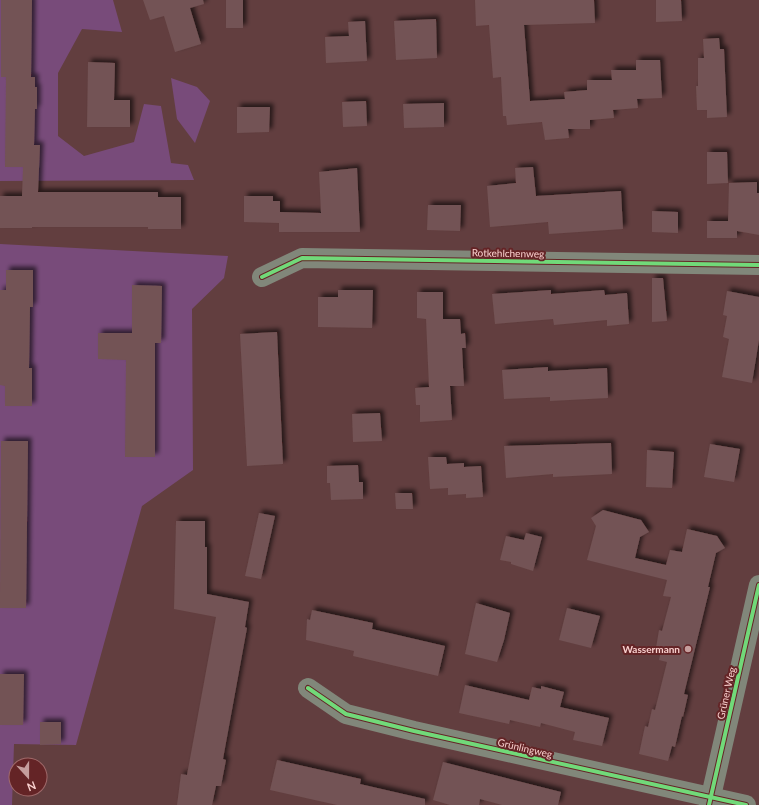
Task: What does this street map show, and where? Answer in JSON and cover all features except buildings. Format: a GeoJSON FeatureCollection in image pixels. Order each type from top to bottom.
{"type":"FeatureCollection","features":[{"type":"Feature","properties":{"kind":"street","name":"Rotkehlchenweg"},"geometry":{"type":"LineString","coordinates":[[262,277],[302,258],[759,265]]}},
{"type":"Feature","properties":{"kind":"street","name":"Grüner Weg"},"geometry":{"type":"LineString","coordinates":[[710,801],[759,585]]}},
{"type":"Feature","properties":{"kind":"street","name":"Grünlingweg"},"geometry":{"type":"LineString","coordinates":[[308,688],[346,714],[684,792],[710,801],[746,805]]}},
{"type":"Feature","properties":{"kind":"shaded area"},"geometry":{"type":"Polygon","coordinates":[[[0,0],[113,0],[122,32],[82,29],[58,73],[58,136],[84,156],[134,142],[144,104],[161,106],[171,163],[188,165],[194,180],[0,181],[0,0]]]}},
{"type":"Feature","properties":{"kind":"shaded area"},"geometry":{"type":"Polygon","coordinates":[[[171,78],[197,87],[210,101],[195,143],[177,119],[171,78]]]}},
{"type":"Feature","properties":{"kind":"shaded area"},"geometry":{"type":"Polygon","coordinates":[[[0,244],[228,256],[224,278],[192,309],[193,470],[142,506],[76,745],[14,744],[14,757],[8,757],[8,797],[12,797],[12,805],[0,805],[0,244]]]}},
{"type":"Feature","properties":{"kind":"cycle path"},"geometry":{"type":"LineString","coordinates":[[262,277],[302,258],[759,265]]}},
{"type":"Feature","properties":{"kind":"cycle path"},"geometry":{"type":"LineString","coordinates":[[709,805],[759,585]]}},
{"type":"Feature","properties":{"kind":"cycle path"},"geometry":{"type":"LineString","coordinates":[[308,688],[346,714],[414,731],[746,805]]}},
{"type":"Feature","properties":{"kind":"place","name":"Wassermann"},"geometry":{"type":"Point","coordinates":[688,649]}}]}
